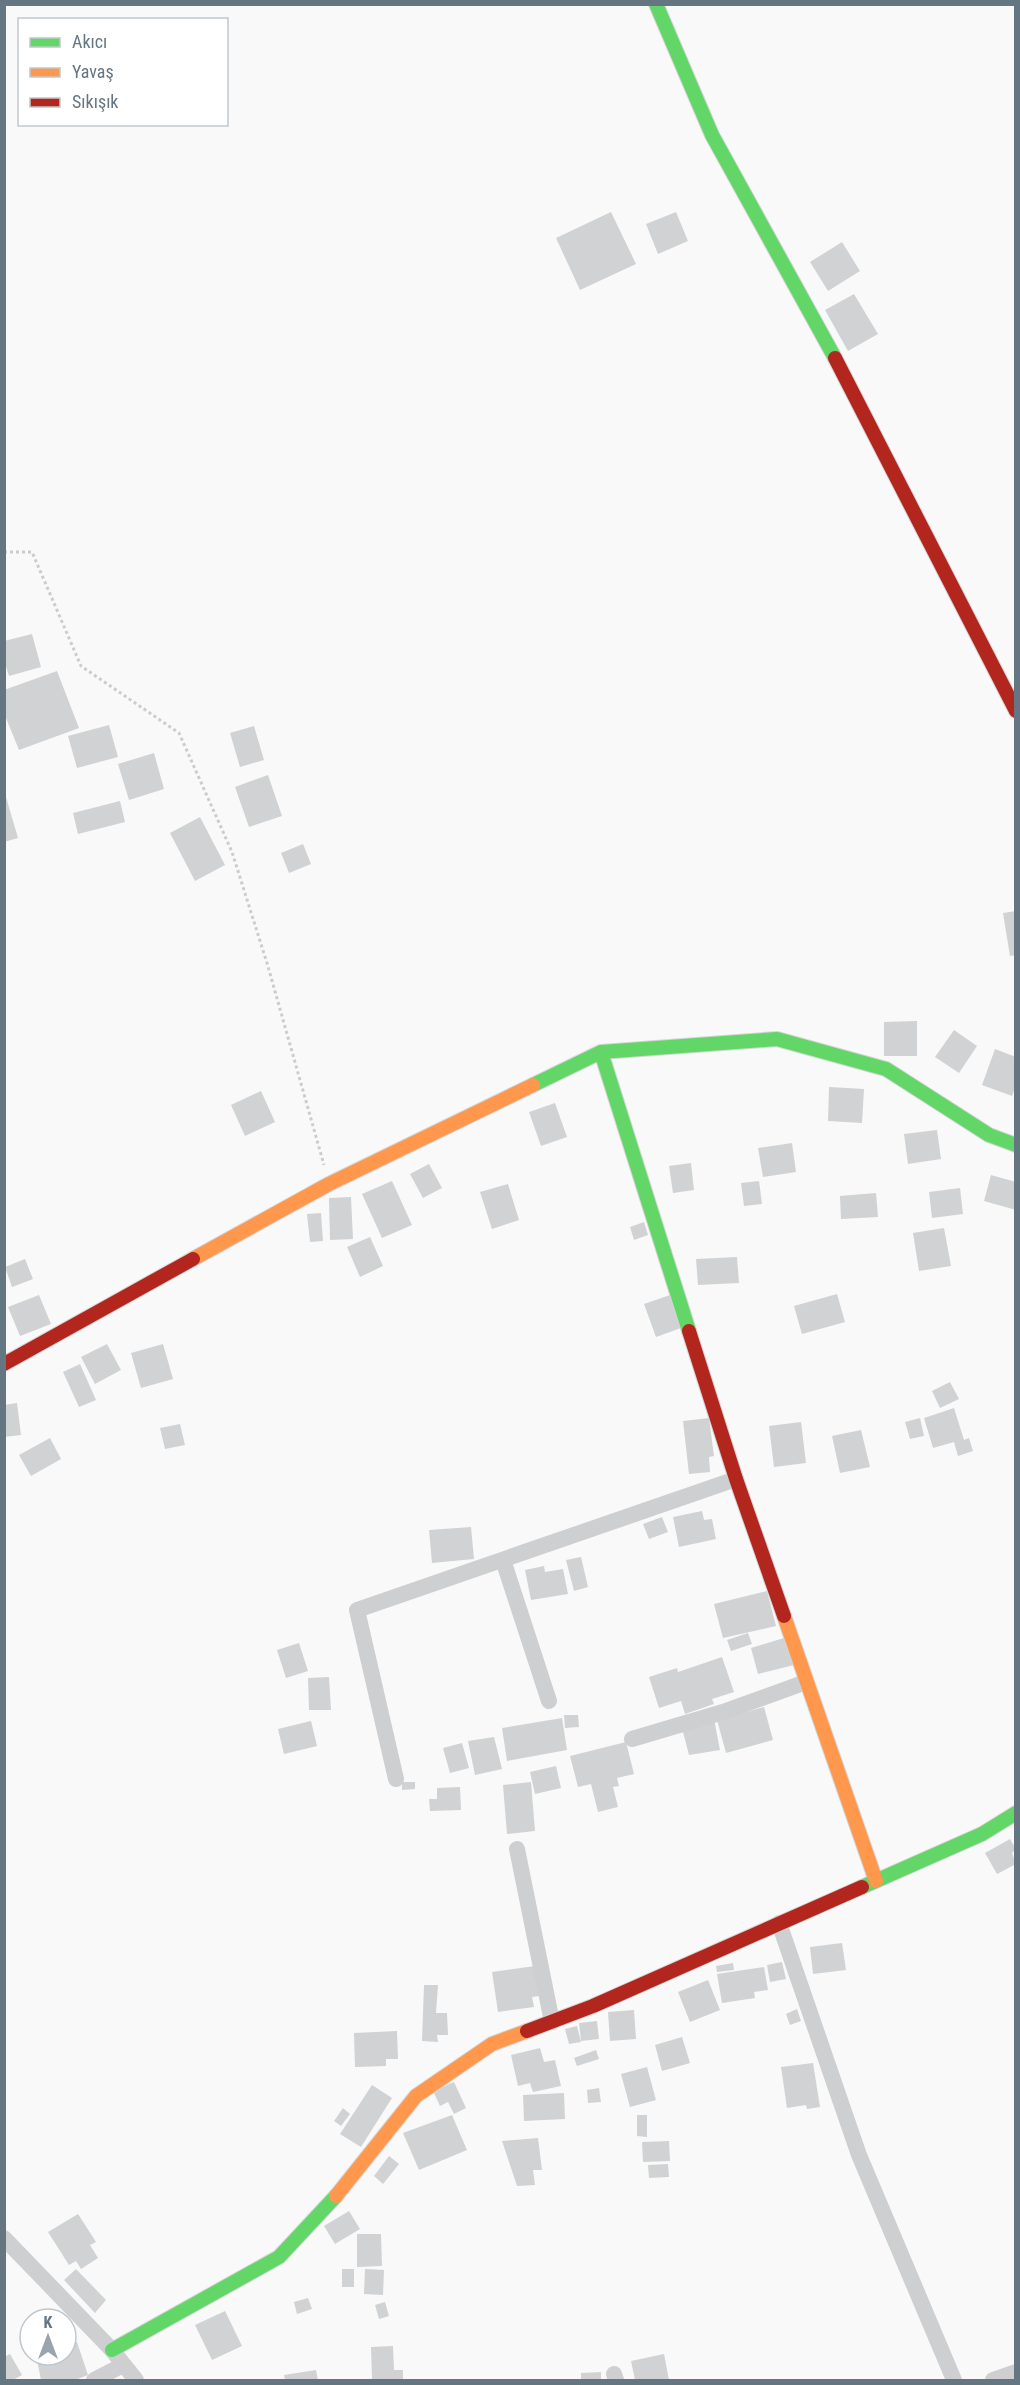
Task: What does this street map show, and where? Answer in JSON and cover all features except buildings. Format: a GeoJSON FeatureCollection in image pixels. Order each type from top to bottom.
{"type":"FeatureCollection","features":[{"type":"Feature","properties":{"kind":"street"},"geometry":{"type":"LineString","coordinates":[[656,4],[712,135],[853,391],[1016,711]]}},
{"type":"Feature","properties":{"kind":"street"},"geometry":{"type":"LineString","coordinates":[[4,1364],[329,1184],[601,1052],[777,1039],[886,1069],[989,1135],[1016,1145]]}},
{"type":"Feature","properties":{"kind":"street"},"geometry":{"type":"LineString","coordinates":[[601,1052],[736,1479],[876,1881]]}},
{"type":"Feature","properties":{"kind":"street"},"geometry":{"type":"LineString","coordinates":[[396,1779],[357,1610],[736,1479]]}},
{"type":"Feature","properties":{"kind":"street"},"geometry":{"type":"LineString","coordinates":[[503,1560],[549,1701]]}},
{"type":"Feature","properties":{"kind":"street"},"geometry":{"type":"LineString","coordinates":[[632,1739],[723,1712],[806,1682]]}},
{"type":"Feature","properties":{"kind":"street"},"geometry":{"type":"LineString","coordinates":[[112,2350],[279,2256],[327,2208],[416,2096],[492,2044],[592,2006],[876,1881],[982,1834],[1016,1813]]}},
{"type":"Feature","properties":{"kind":"street"},"geometry":{"type":"LineString","coordinates":[[516,1849],[552,2022]]}},
{"type":"Feature","properties":{"kind":"street"},"geometry":{"type":"LineString","coordinates":[[779,1923],[859,2155],[954,2380]]}},
{"type":"Feature","properties":{"kind":"street"},"geometry":{"type":"LineString","coordinates":[[4,2238],[112,2350],[136,2380]]}},
{"type":"Feature","properties":{"kind":"street"},"geometry":{"type":"LineString","coordinates":[[94,2380],[123,2365]]}},
{"type":"Feature","properties":{"kind":"street"},"geometry":{"type":"LineString","coordinates":[[993,2380],[1016,2372]]}},
{"type":"Feature","properties":{"kind":"path"},"geometry":{"type":"LineString","coordinates":[[4,552],[32,552],[81,666],[179,733],[232,852],[267,963],[329,1184]]}},
{"type":"Feature","properties":{"kind":"traffic: fast"},"geometry":{"type":"LineString","coordinates":[[656,4],[712,135],[835,358]]}},
{"type":"Feature","properties":{"kind":"traffic: fast"},"geometry":{"type":"LineString","coordinates":[[533,1085],[601,1052],[777,1039],[886,1069],[989,1135],[1016,1145]]}},
{"type":"Feature","properties":{"kind":"traffic: fast"},"geometry":{"type":"LineString","coordinates":[[601,1052],[689,1331]]}},
{"type":"Feature","properties":{"kind":"traffic: fast"},"geometry":{"type":"LineString","coordinates":[[862,1887],[982,1834],[1016,1813]]}},
{"type":"Feature","properties":{"kind":"traffic: fast"},"geometry":{"type":"LineString","coordinates":[[112,2350],[279,2257],[336,2196]]}},
{"type":"Feature","properties":{"kind":"traffic: slow"},"geometry":{"type":"LineString","coordinates":[[193,1259],[329,1184],[533,1085]]}},
{"type":"Feature","properties":{"kind":"traffic: slow"},"geometry":{"type":"LineString","coordinates":[[784,1616],[876,1881]]}},
{"type":"Feature","properties":{"kind":"traffic: slow"},"geometry":{"type":"LineString","coordinates":[[336,2196],[416,2096],[492,2044],[527,2031]]}},
{"type":"Feature","properties":{"kind":"traffic: jam"},"geometry":{"type":"LineString","coordinates":[[835,358],[1016,711]]}},
{"type":"Feature","properties":{"kind":"traffic: jam"},"geometry":{"type":"LineString","coordinates":[[4,1364],[193,1259]]}},
{"type":"Feature","properties":{"kind":"traffic: jam"},"geometry":{"type":"LineString","coordinates":[[689,1331],[736,1479],[784,1616]]}},
{"type":"Feature","properties":{"kind":"traffic: jam"},"geometry":{"type":"LineString","coordinates":[[527,2031],[593,2006],[862,1887]]}}]}
